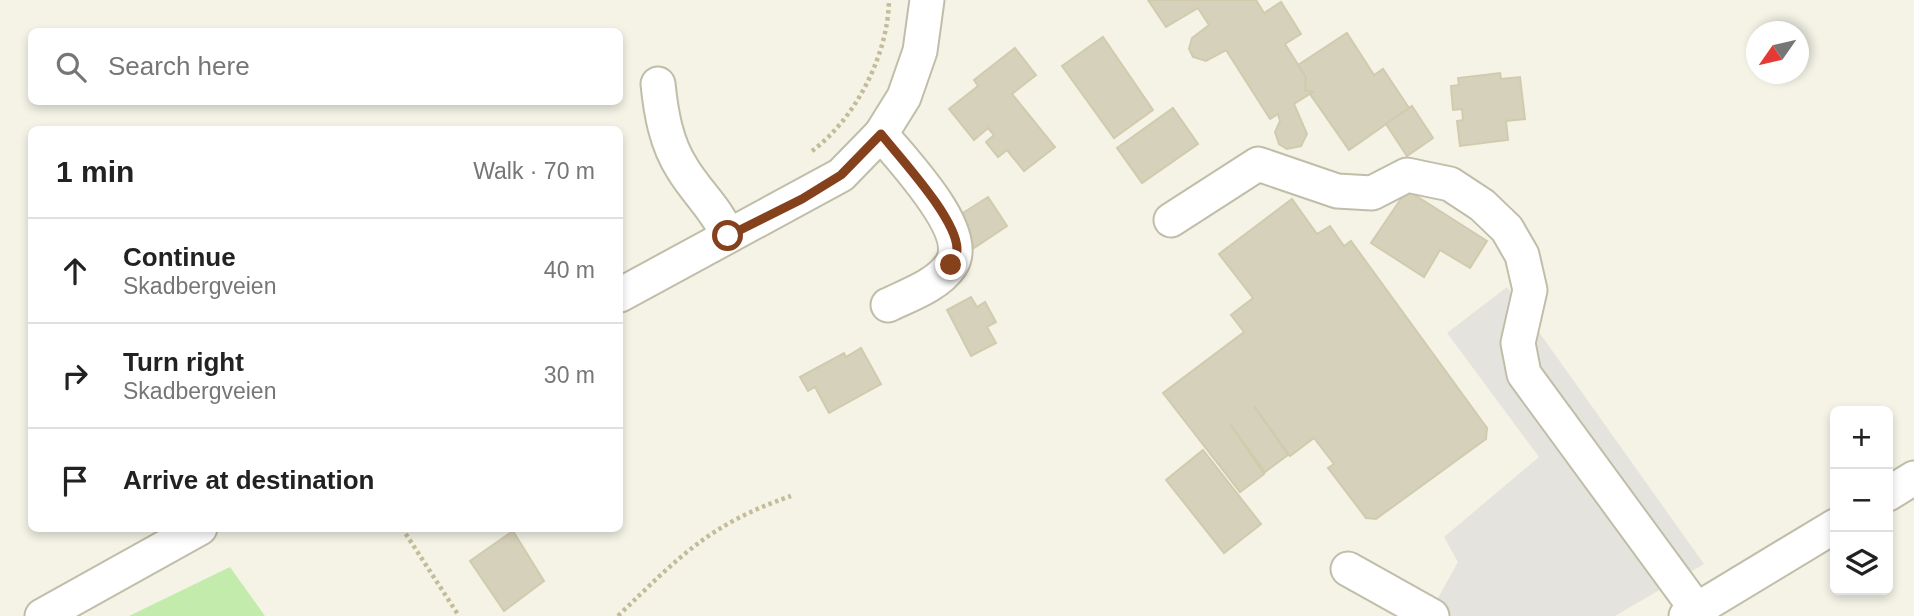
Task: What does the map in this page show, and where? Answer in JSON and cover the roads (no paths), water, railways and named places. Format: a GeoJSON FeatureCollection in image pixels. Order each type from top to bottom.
{"type":"FeatureCollection","features":[{"type":"Feature","properties":{"kind":"street"},"geometry":{"type":"LineString","coordinates":[[623,293],[802,199],[841,175],[881,134],[904,97],[920,51],[927,0]]}},
{"type":"Feature","properties":{"kind":"street"},"geometry":{"type":"LineString","coordinates":[[658,84],[662,120],[682,167],[715,209],[728,236]]}},
{"type":"Feature","properties":{"kind":"street"},"geometry":{"type":"LineString","coordinates":[[881,134],[934,200],[951,230],[957,250],[951,265],[936,280],[888,305]]}},
{"type":"Feature","properties":{"kind":"street"},"geometry":{"type":"LineString","coordinates":[[1171,220],[1258,164],[1337,191],[1371,192],[1407,175],[1450,184],[1482,205],[1507,229],[1522,255],[1530,290],[1518,343],[1524,374],[1691,613],[1830,529]]}},
{"type":"Feature","properties":{"kind":"street"},"geometry":{"type":"LineString","coordinates":[[1893,491],[1914,478]]}},
{"type":"Feature","properties":{"kind":"street"},"geometry":{"type":"LineString","coordinates":[[42,616],[193,532]]}},
{"type":"Feature","properties":{"kind":"street"},"geometry":{"type":"LineString","coordinates":[[1348,569],[1432,616]]}}]}
